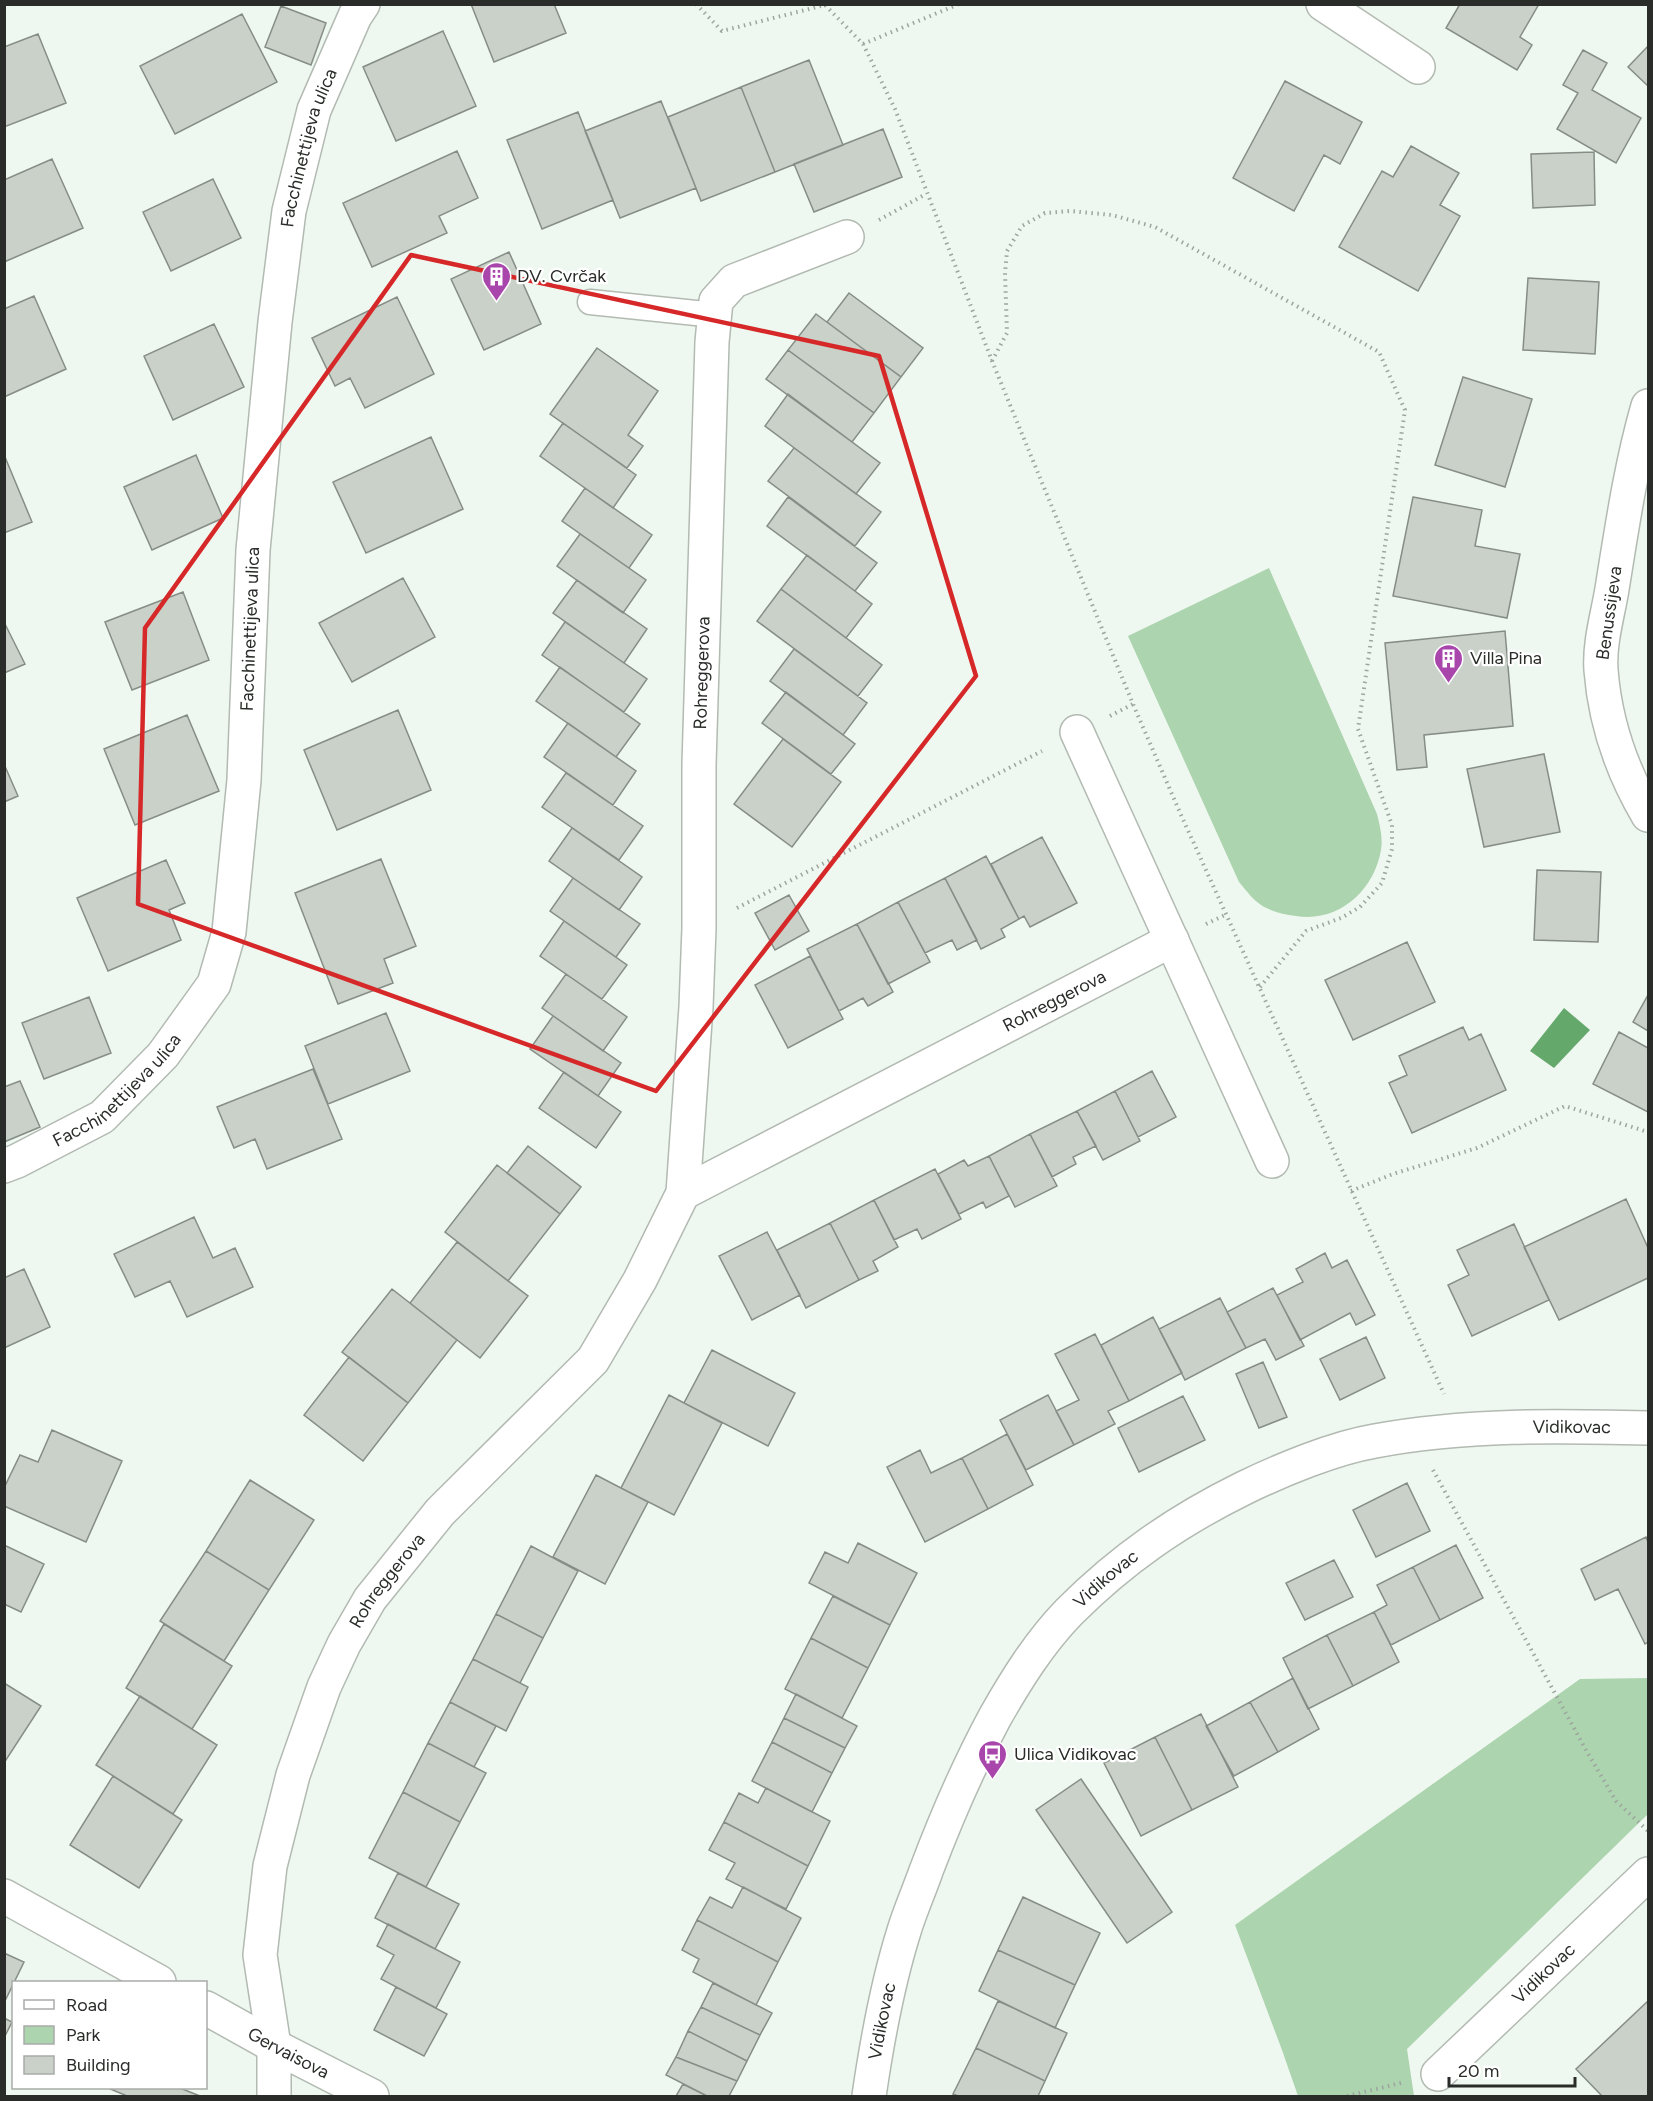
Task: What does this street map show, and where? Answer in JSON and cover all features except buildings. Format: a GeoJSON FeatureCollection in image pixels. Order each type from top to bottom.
{"type":"FeatureCollection","features":[{"type":"Feature","properties":{"kind":"street","name":"Facchinettijeva ulica"},"geometry":{"type":"LineString","coordinates":[[4,1166],[102,1117],[163,1055],[214,984],[229,932],[243,792],[253,550],[275,322],[289,211],[314,110],[355,16],[363,4]]}},
{"type":"Feature","properties":{"kind":"street"},"geometry":{"type":"LineString","coordinates":[[1323,4],[1418,67]]}},
{"type":"Feature","properties":{"kind":"street","name":"Rohreggerova"},"geometry":{"type":"LineString","coordinates":[[274,2097],[274,2046],[260,1955],[270,1866],[292,1775],[324,1686],[344,1644],[370,1599],[440,1512],[593,1360],[640,1280],[683,1193],[699,928],[699,764],[712,342],[716,301],[734,281],[847,237]]}},
{"type":"Feature","properties":{"kind":"street","name":"Benussijeva"},"geometry":{"type":"LineString","coordinates":[[1648,406],[1626,507],[1600,666],[1604,697],[1613,734],[1636,795],[1648,816]]}},
{"type":"Feature","properties":{"kind":"street"},"geometry":{"type":"LineString","coordinates":[[1077,732],[1272,1161]]}},
{"type":"Feature","properties":{"kind":"street","name":"Rohreggerova"},"geometry":{"type":"LineString","coordinates":[[683,1193],[1172,940]]}},
{"type":"Feature","properties":{"kind":"street","name":"Vidikovac"},"geometry":{"type":"LineString","coordinates":[[869,2097],[878,2039],[904,1931],[953,1801],[977,1751],[1026,1666],[1068,1614],[1133,1554],[1202,1509],[1267,1477],[1319,1457],[1372,1441],[1455,1429],[1494,1427],[1648,1428]]}},
{"type":"Feature","properties":{"kind":"street","name":"Vidikovac"},"geometry":{"type":"LineString","coordinates":[[1438,2074],[1648,1874]]}},
{"type":"Feature","properties":{"kind":"street"},"geometry":{"type":"LineString","coordinates":[[4,1896],[155,1981]]}},
{"type":"Feature","properties":{"kind":"street","name":"Gervaisova"},"geometry":{"type":"LineString","coordinates":[[207,2009],[372,2097]]}},
{"type":"Feature","properties":{"kind":"lane"},"geometry":{"type":"LineString","coordinates":[[590,302],[715,315]]}},
{"type":"Feature","properties":{"kind":"path"},"geometry":{"type":"LineString","coordinates":[[696,4],[722,31],[825,5],[863,44],[895,109],[992,361],[1180,814],[1448,1404]]}},
{"type":"Feature","properties":{"kind":"path"},"geometry":{"type":"LineString","coordinates":[[863,44],[958,4]]}},
{"type":"Feature","properties":{"kind":"path"},"geometry":{"type":"LineString","coordinates":[[847,237],[926,194]]}},
{"type":"Feature","properties":{"kind":"path"},"geometry":{"type":"LineString","coordinates":[[992,361],[1007,333],[1005,273],[1007,251],[1022,226],[1045,213],[1070,210],[1112,215],[1155,227],[1378,352],[1405,410],[1358,729],[1392,825],[1392,849],[1382,883],[1360,907],[1341,918],[1306,931],[1260,987]]}},
{"type":"Feature","properties":{"kind":"path"},"geometry":{"type":"LineString","coordinates":[[1115,713],[1133,704]]}},
{"type":"Feature","properties":{"kind":"path"},"geometry":{"type":"LineString","coordinates":[[699,928],[1029,758]]}},
{"type":"Feature","properties":{"kind":"path"},"geometry":{"type":"LineString","coordinates":[[1210,922],[1227,914]]}},
{"type":"Feature","properties":{"kind":"path"},"geometry":{"type":"LineString","coordinates":[[1351,1191],[1393,1174],[1477,1148],[1565,1106],[1648,1132]]}},
{"type":"Feature","properties":{"kind":"path"},"geometry":{"type":"LineString","coordinates":[[1431,1467],[1616,1801],[1648,1831]]}},
{"type":"Feature","properties":{"kind":"path"},"geometry":{"type":"LineString","coordinates":[[1347,2097],[1438,2074]]}},
{"type":"Feature","properties":{"kind":"highlighted area"},"geometry":{"type":"Polygon","coordinates":[[[411,255],[879,356],[976,676],[656,1091],[138,904],[145,628],[411,255]]]}},
{"type":"Feature","properties":{"kind":"green space"},"geometry":{"type":"Polygon","coordinates":[[[1269,568],[1377,814],[1381,832],[1382,846],[1377,865],[1362,891],[1340,909],[1311,917],[1273,911],[1255,900],[1239,882],[1128,636],[1269,568]]]}},
{"type":"Feature","properties":{"kind":"green space"},"geometry":{"type":"Polygon","coordinates":[[[1648,1678],[1648,1814],[1407,2049],[1414,2096],[1298,2096],[1235,1925],[1580,1679],[1648,1678]]]}},
{"type":"Feature","properties":{"kind":"shaded area"},"geometry":{"type":"Polygon","coordinates":[[[1564,1008],[1590,1030],[1554,1068],[1530,1051],[1564,1008]]]}},
{"type":"Feature","properties":{"kind":"place","name":"DV. Cvrčak"},"geometry":{"type":"Point","coordinates":[496,302]}},
{"type":"Feature","properties":{"kind":"place","name":"Villa Pina"},"geometry":{"type":"Point","coordinates":[1449,684]}},
{"type":"Feature","properties":{"kind":"place","name":"Ulica Vidikovac"},"geometry":{"type":"Point","coordinates":[993,1780]}}]}
